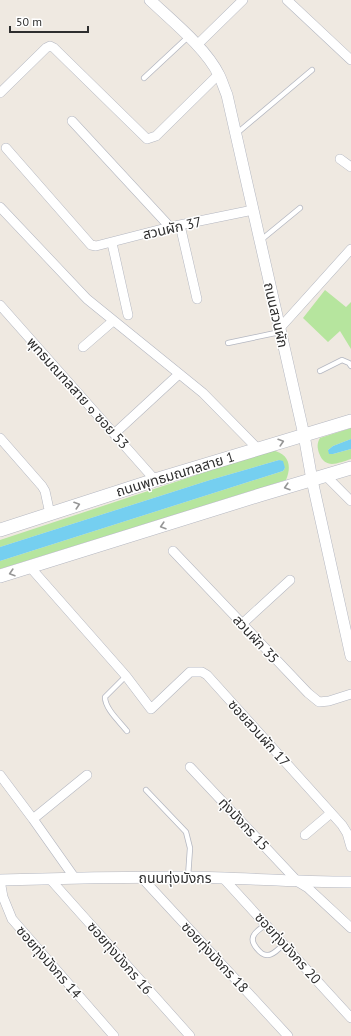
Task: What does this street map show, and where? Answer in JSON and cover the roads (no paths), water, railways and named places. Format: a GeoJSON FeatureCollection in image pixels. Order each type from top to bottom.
{"type":"FeatureCollection","features":[{"type":"Feature","properties":{"kind":"main road","name":"ถนนพุทธมณฑลสาย 1"},"geometry":{"type":"LineString","coordinates":[[0,530],[155,480],[258,449],[304,439],[351,421]]}},
{"type":"Feature","properties":{"kind":"main road"},"geometry":{"type":"LineString","coordinates":[[0,576],[311,475],[326,476],[351,468]]}},
{"type":"Feature","properties":{"kind":"street","name":"ถนนสวนผัก"},"geometry":{"type":"LineString","coordinates":[[150,0],[197,45],[208,58],[219,74],[226,95],[260,241],[351,656]]}},
{"type":"Feature","properties":{"kind":"street"},"geometry":{"type":"LineString","coordinates":[[197,45],[243,0]]}},
{"type":"Feature","properties":{"kind":"street"},"geometry":{"type":"LineString","coordinates":[[287,0],[351,60]]}},
{"type":"Feature","properties":{"kind":"street"},"geometry":{"type":"LineString","coordinates":[[0,93],[46,48],[50,46],[54,48],[147,139],[156,136],[219,74]]}},
{"type":"Feature","properties":{"kind":"street"},"geometry":{"type":"LineString","coordinates":[[72,121],[170,227]]}},
{"type":"Feature","properties":{"kind":"street","name":"สวนผัก 37"},"geometry":{"type":"LineString","coordinates":[[6,148],[92,245],[96,246],[112,243],[170,227],[253,210]]}},
{"type":"Feature","properties":{"kind":"street"},"geometry":{"type":"LineString","coordinates":[[340,158],[351,167]]}},
{"type":"Feature","properties":{"kind":"street"},"geometry":{"type":"LineString","coordinates":[[0,207],[82,293],[113,321],[203,392],[258,449]]}},
{"type":"Feature","properties":{"kind":"street"},"geometry":{"type":"LineString","coordinates":[[180,225],[197,299]]}},
{"type":"Feature","properties":{"kind":"street"},"geometry":{"type":"LineString","coordinates":[[112,243],[128,315]]}},
{"type":"Feature","properties":{"kind":"street"},"geometry":{"type":"LineString","coordinates":[[280,331],[349,254]]}},
{"type":"Feature","properties":{"kind":"street","name":"พุทธมณฑลสาย ๑ ซอย 53"},"geometry":{"type":"LineString","coordinates":[[0,305],[155,480]]}},
{"type":"Feature","properties":{"kind":"street"},"geometry":{"type":"LineString","coordinates":[[83,347],[113,321]]}},
{"type":"Feature","properties":{"kind":"street"},"geometry":{"type":"LineString","coordinates":[[114,434],[179,374]]}},
{"type":"Feature","properties":{"kind":"street"},"geometry":{"type":"LineString","coordinates":[[0,438],[42,486],[45,491],[50,514]]}},
{"type":"Feature","properties":{"kind":"street"},"geometry":{"type":"LineString","coordinates":[[326,476],[351,501]]}},
{"type":"Feature","properties":{"kind":"street","name":"สวนผัก 35"},"geometry":{"type":"LineString","coordinates":[[173,551],[308,693],[319,702],[329,701],[351,694]]}},
{"type":"Feature","properties":{"kind":"street"},"geometry":{"type":"LineString","coordinates":[[30,567],[126,676]]}},
{"type":"Feature","properties":{"kind":"street"},"geometry":{"type":"LineString","coordinates":[[242,624],[290,580]]}},
{"type":"Feature","properties":{"kind":"street","name":"ซอยสวนผัก 17"},"geometry":{"type":"LineString","coordinates":[[126,676],[151,709],[190,672],[202,672],[207,675],[331,813],[347,833],[351,847]]}},
{"type":"Feature","properties":{"kind":"street","name":"ทุ่งมังกร 15"},"geometry":{"type":"LineString","coordinates":[[190,767],[298,882],[308,888],[351,928]]}},
{"type":"Feature","properties":{"kind":"street"},"geometry":{"type":"LineString","coordinates":[[0,775],[74,877]]}},
{"type":"Feature","properties":{"kind":"street"},"geometry":{"type":"LineString","coordinates":[[33,819],[87,775]]}},
{"type":"Feature","properties":{"kind":"street"},"geometry":{"type":"LineString","coordinates":[[305,835],[331,813]]}},
{"type":"Feature","properties":{"kind":"street","name":"ถนนทุ่งมังกร"},"geometry":{"type":"LineString","coordinates":[[0,880],[74,877],[188,877],[298,882],[351,882]]}},
{"type":"Feature","properties":{"kind":"street","name":"ซอยทุ่งมังกร 18"},"geometry":{"type":"LineString","coordinates":[[142,878],[288,1036]]}},
{"type":"Feature","properties":{"kind":"street","name":"ซอยทุ่งมังกร 16"},"geometry":{"type":"LineString","coordinates":[[50,879],[190,1036]]}},
{"type":"Feature","properties":{"kind":"street","name":"ซอยทุ่งมังกร 20"},"geometry":{"type":"LineString","coordinates":[[224,879],[351,1018]]}},
{"type":"Feature","properties":{"kind":"street","name":"ซอยทุ่งมังกร 14"},"geometry":{"type":"LineString","coordinates":[[0,880],[3,897],[12,919],[114,1036]]}},
{"type":"Feature","properties":{"kind":"lane"},"geometry":{"type":"LineString","coordinates":[[144,78],[188,37]]}},
{"type":"Feature","properties":{"kind":"lane"},"geometry":{"type":"LineString","coordinates":[[236,134],[312,70]]}},
{"type":"Feature","properties":{"kind":"lane"},"geometry":{"type":"LineString","coordinates":[[260,241],[300,208]]}},
{"type":"Feature","properties":{"kind":"lane"},"geometry":{"type":"LineString","coordinates":[[228,343],[280,331]]}},
{"type":"Feature","properties":{"kind":"lane"},"geometry":{"type":"LineString","coordinates":[[320,371],[342,360],[349,363],[351,366]]}},
{"type":"Feature","properties":{"kind":"lane"},"geometry":{"type":"LineString","coordinates":[[126,676],[105,697],[105,701],[127,731]]}},
{"type":"Feature","properties":{"kind":"lane"},"geometry":{"type":"LineString","coordinates":[[146,790],[186,832],[190,848],[188,877]]}},
{"type":"Feature","properties":{"kind":"lane"},"geometry":{"type":"LineString","coordinates":[[266,924],[254,935],[254,944],[259,951],[268,956],[284,944]]}},
{"type":"Feature","properties":{"kind":"water"},"geometry":{"type":"Polygon","coordinates":[[[351,439],[351,449],[329,454],[328,450],[333,446],[351,439]]]}},
{"type":"Feature","properties":{"kind":"water"},"geometry":{"type":"Polygon","coordinates":[[[279,460],[283,461],[285,468],[283,471],[0,561],[0,547],[210,480],[279,460]]]}}]}
